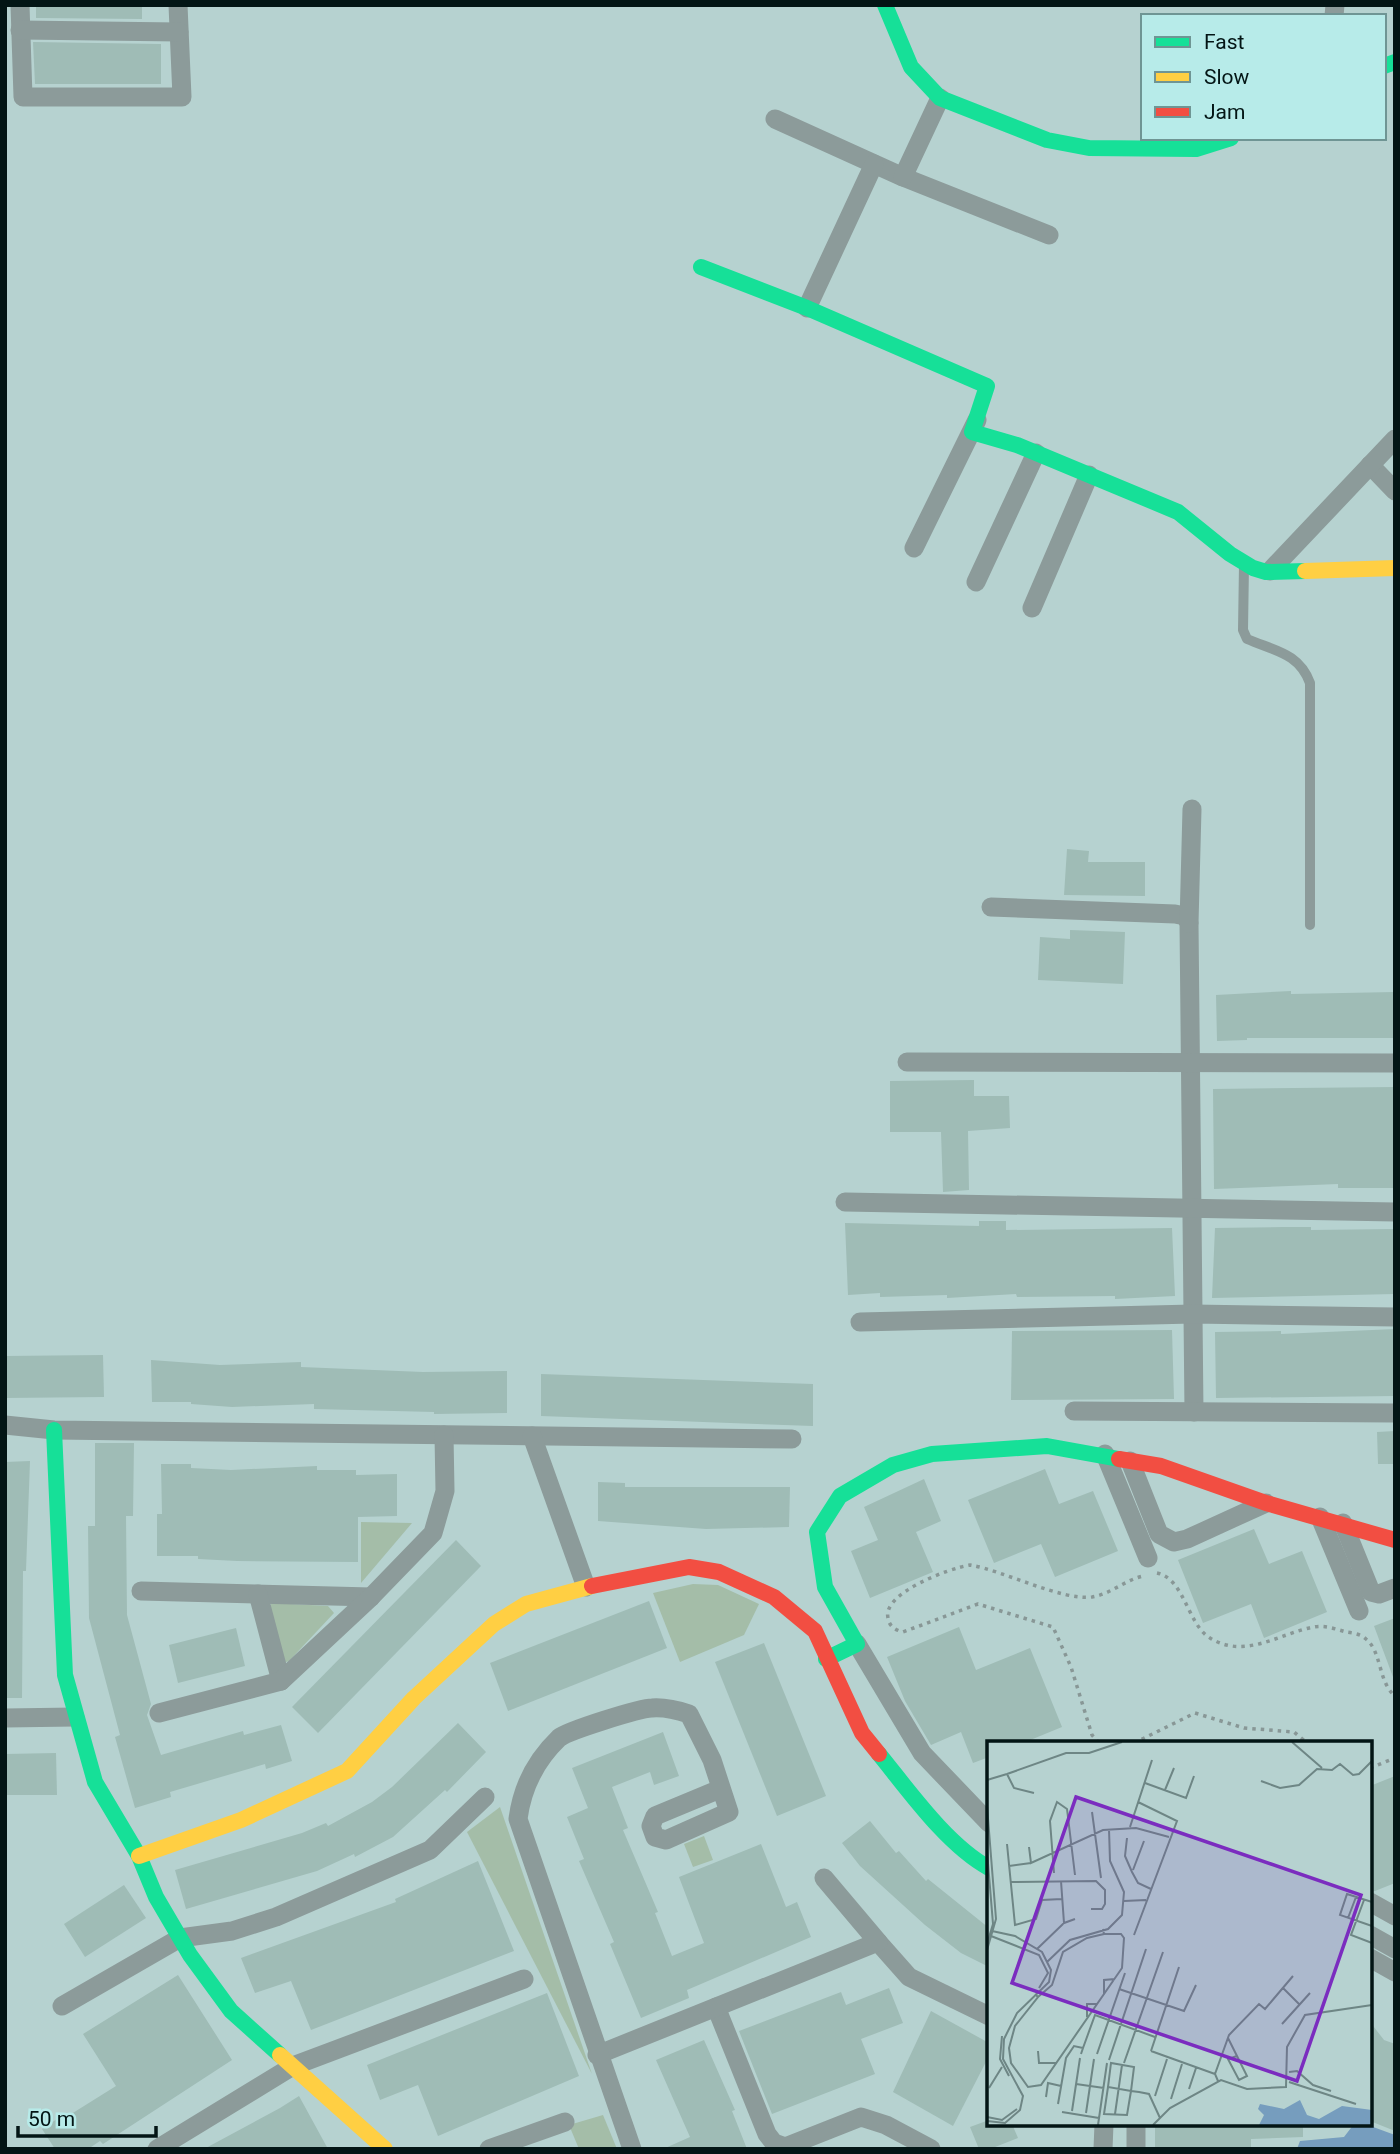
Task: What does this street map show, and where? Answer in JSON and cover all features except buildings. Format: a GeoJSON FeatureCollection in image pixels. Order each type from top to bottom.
{"type":"FeatureCollection","features":[{"type":"Feature","properties":{"kind":"street"},"geometry":{"type":"LineString","coordinates":[[20,5],[23,97],[182,97],[178,5]]}},
{"type":"Feature","properties":{"kind":"street"},"geometry":{"type":"LineString","coordinates":[[885,5],[911,67],[940,98],[1047,140],[1089,148],[1196,149],[1225,140]]}},
{"type":"Feature","properties":{"kind":"street"},"geometry":{"type":"LineString","coordinates":[[20,30],[179,33]]}},
{"type":"Feature","properties":{"kind":"street"},"geometry":{"type":"LineString","coordinates":[[903,177],[940,98]]}},
{"type":"Feature","properties":{"kind":"street"},"geometry":{"type":"LineString","coordinates":[[775,119],[903,177],[1049,235]]}},
{"type":"Feature","properties":{"kind":"street"},"geometry":{"type":"LineString","coordinates":[[807,308],[874,164]]}},
{"type":"Feature","properties":{"kind":"street"},"geometry":{"type":"LineString","coordinates":[[701,267],[807,308],[988,386],[972,432],[1036,453],[1178,512],[1244,565],[1270,571],[1395,568]]}},
{"type":"Feature","properties":{"kind":"street"},"geometry":{"type":"LineString","coordinates":[[914,548],[977,419]]}},
{"type":"Feature","properties":{"kind":"street"},"geometry":{"type":"LineString","coordinates":[[1270,571],[1395,439]]}},
{"type":"Feature","properties":{"kind":"street"},"geometry":{"type":"LineString","coordinates":[[976,582],[1036,453]]}},
{"type":"Feature","properties":{"kind":"street"},"geometry":{"type":"LineString","coordinates":[[1370,465],[1395,491]]}},
{"type":"Feature","properties":{"kind":"street"},"geometry":{"type":"LineString","coordinates":[[1032,608],[1089,475]]}},
{"type":"Feature","properties":{"kind":"street"},"geometry":{"type":"LineString","coordinates":[[1192,809],[1189,923],[1194,1412]]}},
{"type":"Feature","properties":{"kind":"street"},"geometry":{"type":"LineString","coordinates":[[991,907],[1175,914],[1185,916],[1189,923]]}},
{"type":"Feature","properties":{"kind":"street"},"geometry":{"type":"LineString","coordinates":[[907,1062],[1395,1063]]}},
{"type":"Feature","properties":{"kind":"street"},"geometry":{"type":"LineString","coordinates":[[845,1202],[1395,1212]]}},
{"type":"Feature","properties":{"kind":"street"},"geometry":{"type":"LineString","coordinates":[[860,1322],[1192,1314],[1395,1317]]}},
{"type":"Feature","properties":{"kind":"street"},"geometry":{"type":"LineString","coordinates":[[1074,1411],[1395,1413]]}},
{"type":"Feature","properties":{"kind":"street"},"geometry":{"type":"LineString","coordinates":[[5,1425],[54,1430],[792,1439]]}},
{"type":"Feature","properties":{"kind":"street"},"geometry":{"type":"LineString","coordinates":[[54,1430],[65,1675],[94,1782],[139,1856],[156,1897],[180,1938],[231,2011],[385,2149]]}},
{"type":"Feature","properties":{"kind":"street"},"geometry":{"type":"LineString","coordinates":[[159,1713],[281,1681],[371,1597],[433,1533],[445,1491],[444,1435]]}},
{"type":"Feature","properties":{"kind":"street"},"geometry":{"type":"LineString","coordinates":[[532,1436],[586,1587]]}},
{"type":"Feature","properties":{"kind":"street"},"geometry":{"type":"LineString","coordinates":[[981,1804],[922,1753],[825,1587],[817,1532],[840,1496],[893,1465],[932,1454],[1047,1446],[1105,1454],[1161,1466],[1266,1503],[1395,1540]]}},
{"type":"Feature","properties":{"kind":"street"},"geometry":{"type":"LineString","coordinates":[[1105,1454],[1148,1558]]}},
{"type":"Feature","properties":{"kind":"street"},"geometry":{"type":"LineString","coordinates":[[1130,1461],[1159,1534],[1166,1540],[1187,1539],[1266,1503]]}},
{"type":"Feature","properties":{"kind":"street"},"geometry":{"type":"LineString","coordinates":[[1320,1517],[1359,1611]]}},
{"type":"Feature","properties":{"kind":"street"},"geometry":{"type":"LineString","coordinates":[[1343,1523],[1371,1592],[1379,1594],[1395,1588]]}},
{"type":"Feature","properties":{"kind":"street"},"geometry":{"type":"LineString","coordinates":[[139,1856],[241,1820],[347,1771],[414,1698],[494,1624],[526,1604],[586,1587],[689,1567],[719,1572],[774,1597],[815,1631],[862,1733],[924,1809],[976,1861],[987,1867]]}},
{"type":"Feature","properties":{"kind":"street"},"geometry":{"type":"LineString","coordinates":[[141,1591],[371,1597]]}},
{"type":"Feature","properties":{"kind":"street"},"geometry":{"type":"LineString","coordinates":[[258,1594],[281,1681]]}},
{"type":"Feature","properties":{"kind":"street"},"geometry":{"type":"LineString","coordinates":[[815,1631],[843,1619]]}},
{"type":"Feature","properties":{"kind":"street"},"geometry":{"type":"LineString","coordinates":[[826,1659],[857,1644]]}},
{"type":"Feature","properties":{"kind":"street"},"geometry":{"type":"LineString","coordinates":[[632,2149],[597,2055],[518,1819],[521,1793],[534,1769],[561,1737],[649,1707],[670,1708],[689,1714],[712,1760],[720,1789]]}},
{"type":"Feature","properties":{"kind":"street"},"geometry":{"type":"LineString","coordinates":[[5,1718],[75,1717]]}},
{"type":"Feature","properties":{"kind":"street"},"geometry":{"type":"LineString","coordinates":[[62,2006],[180,1938],[232,1931],[276,1917],[413,1859],[430,1850],[485,1797]]}},
{"type":"Feature","properties":{"kind":"street"},"geometry":{"type":"LineString","coordinates":[[824,1878],[909,1977],[987,2015]]}},
{"type":"Feature","properties":{"kind":"street"},"geometry":{"type":"LineString","coordinates":[[1372,1903],[1395,1916]]}},
{"type":"Feature","properties":{"kind":"street"},"geometry":{"type":"LineString","coordinates":[[1372,1936],[1395,1949]]}},
{"type":"Feature","properties":{"kind":"street"},"geometry":{"type":"LineString","coordinates":[[597,2055],[878,1942]]}},
{"type":"Feature","properties":{"kind":"street"},"geometry":{"type":"LineString","coordinates":[[1372,1959],[1395,1972]]}},
{"type":"Feature","properties":{"kind":"street"},"geometry":{"type":"LineString","coordinates":[[157,2149],[293,2066],[524,1979]]}},
{"type":"Feature","properties":{"kind":"street"},"geometry":{"type":"LineString","coordinates":[[716,2007],[767,2134],[774,2143],[785,2147],[861,2117],[886,2125],[931,2149]]}},
{"type":"Feature","properties":{"kind":"street"},"geometry":{"type":"LineString","coordinates":[[489,2149],[565,2122]]}},
{"type":"Feature","properties":{"kind":"street"},"geometry":{"type":"LineString","coordinates":[[1103,2149],[1104,2126]]}},
{"type":"Feature","properties":{"kind":"street"},"geometry":{"type":"LineString","coordinates":[[1136,2126],[1136,2149]]}},
{"type":"Feature","properties":{"kind":"lane"},"geometry":{"type":"LineString","coordinates":[[1244,565],[1243,630],[1247,639],[1292,656],[1304,668],[1310,683],[1310,925]]}},
{"type":"Feature","properties":{"kind":"path"},"geometry":{"type":"LineString","coordinates":[[1097,1741],[1092,1735],[1059,1634],[1048,1623],[998,1612],[978,1604],[903,1632],[894,1629],[888,1620],[892,1600],[954,1569],[970,1565],[1022,1583],[1086,1597],[1106,1593],[1133,1578],[1161,1574],[1171,1581],[1199,1629],[1216,1641],[1257,1645],[1318,1627],[1359,1634],[1371,1646],[1388,1689],[1395,1696]]}},
{"type":"Feature","properties":{"kind":"path"},"geometry":{"type":"LineString","coordinates":[[1138,1741],[1195,1713],[1244,1728],[1294,1732],[1305,1741]]}},
{"type":"Feature","properties":{"kind":"path"},"geometry":{"type":"LineString","coordinates":[[1372,1768],[1395,1758]]}},
{"type":"Feature","properties":{"kind":"green space"},"geometry":{"type":"Polygon","coordinates":[[[361,1522],[412,1523],[361,1583],[361,1522]]]}},
{"type":"Feature","properties":{"kind":"green space"},"geometry":{"type":"Polygon","coordinates":[[[693,1584],[718,1585],[759,1604],[744,1635],[680,1662],[653,1593],[693,1584]]]}},
{"type":"Feature","properties":{"kind":"green space"},"geometry":{"type":"Polygon","coordinates":[[[272,1603],[328,1606],[334,1613],[289,1661],[281,1664],[268,1608],[272,1603]]]}},
{"type":"Feature","properties":{"kind":"green space"},"geometry":{"type":"Polygon","coordinates":[[[500,1807],[592,2074],[467,1832],[500,1807]]]}},
{"type":"Feature","properties":{"kind":"green space"},"geometry":{"type":"Polygon","coordinates":[[[704,1836],[713,1860],[693,1867],[684,1844],[704,1836]]]}},
{"type":"Feature","properties":{"kind":"green space"},"geometry":{"type":"Polygon","coordinates":[[[603,2115],[617,2149],[579,2149],[569,2125],[603,2115]]]}},
{"type":"Feature","properties":{"kind":"water"},"geometry":{"type":"Polygon","coordinates":[[[1352,2126],[1370,2126],[1395,2135],[1395,2149],[1297,2149],[1300,2141],[1344,2137],[1352,2126]]]}},
{"type":"Feature","properties":{"kind":"traffic: fast"},"geometry":{"type":"LineString","coordinates":[[885,5],[911,67],[940,98],[1047,140],[1089,148],[1196,149],[1225,140]]}},
{"type":"Feature","properties":{"kind":"traffic: fast"},"geometry":{"type":"LineString","coordinates":[[1386,65],[1395,62]]}},
{"type":"Feature","properties":{"kind":"traffic: fast"},"geometry":{"type":"LineString","coordinates":[[701,267],[807,308],[987,386],[972,432],[1017,445],[1178,512],[1230,554],[1253,568],[1266,572],[1305,571]]}},
{"type":"Feature","properties":{"kind":"traffic: fast"},"geometry":{"type":"LineString","coordinates":[[54,1430],[65,1675],[95,1782],[139,1856],[156,1897],[190,1955],[231,2011],[280,2055]]}},
{"type":"Feature","properties":{"kind":"traffic: fast"},"geometry":{"type":"LineString","coordinates":[[826,1659],[857,1644],[825,1587],[817,1532],[840,1496],[893,1465],[932,1454],[1047,1446],[1119,1459]]}},
{"type":"Feature","properties":{"kind":"traffic: fast"},"geometry":{"type":"LineString","coordinates":[[879,1754],[944,1832],[987,1867]]}},
{"type":"Feature","properties":{"kind":"traffic: slow"},"geometry":{"type":"LineString","coordinates":[[1305,571],[1395,568]]}},
{"type":"Feature","properties":{"kind":"traffic: slow"},"geometry":{"type":"LineString","coordinates":[[139,1856],[241,1820],[347,1771],[414,1698],[494,1624],[526,1604],[592,1586]]}},
{"type":"Feature","properties":{"kind":"traffic: slow"},"geometry":{"type":"LineString","coordinates":[[280,2055],[385,2149]]}},
{"type":"Feature","properties":{"kind":"traffic: jam"},"geometry":{"type":"LineString","coordinates":[[1119,1459],[1161,1466],[1266,1503],[1395,1540]]}},
{"type":"Feature","properties":{"kind":"traffic: jam"},"geometry":{"type":"LineString","coordinates":[[592,1586],[689,1567],[719,1572],[774,1597],[815,1631],[862,1733],[879,1754]]}}]}
